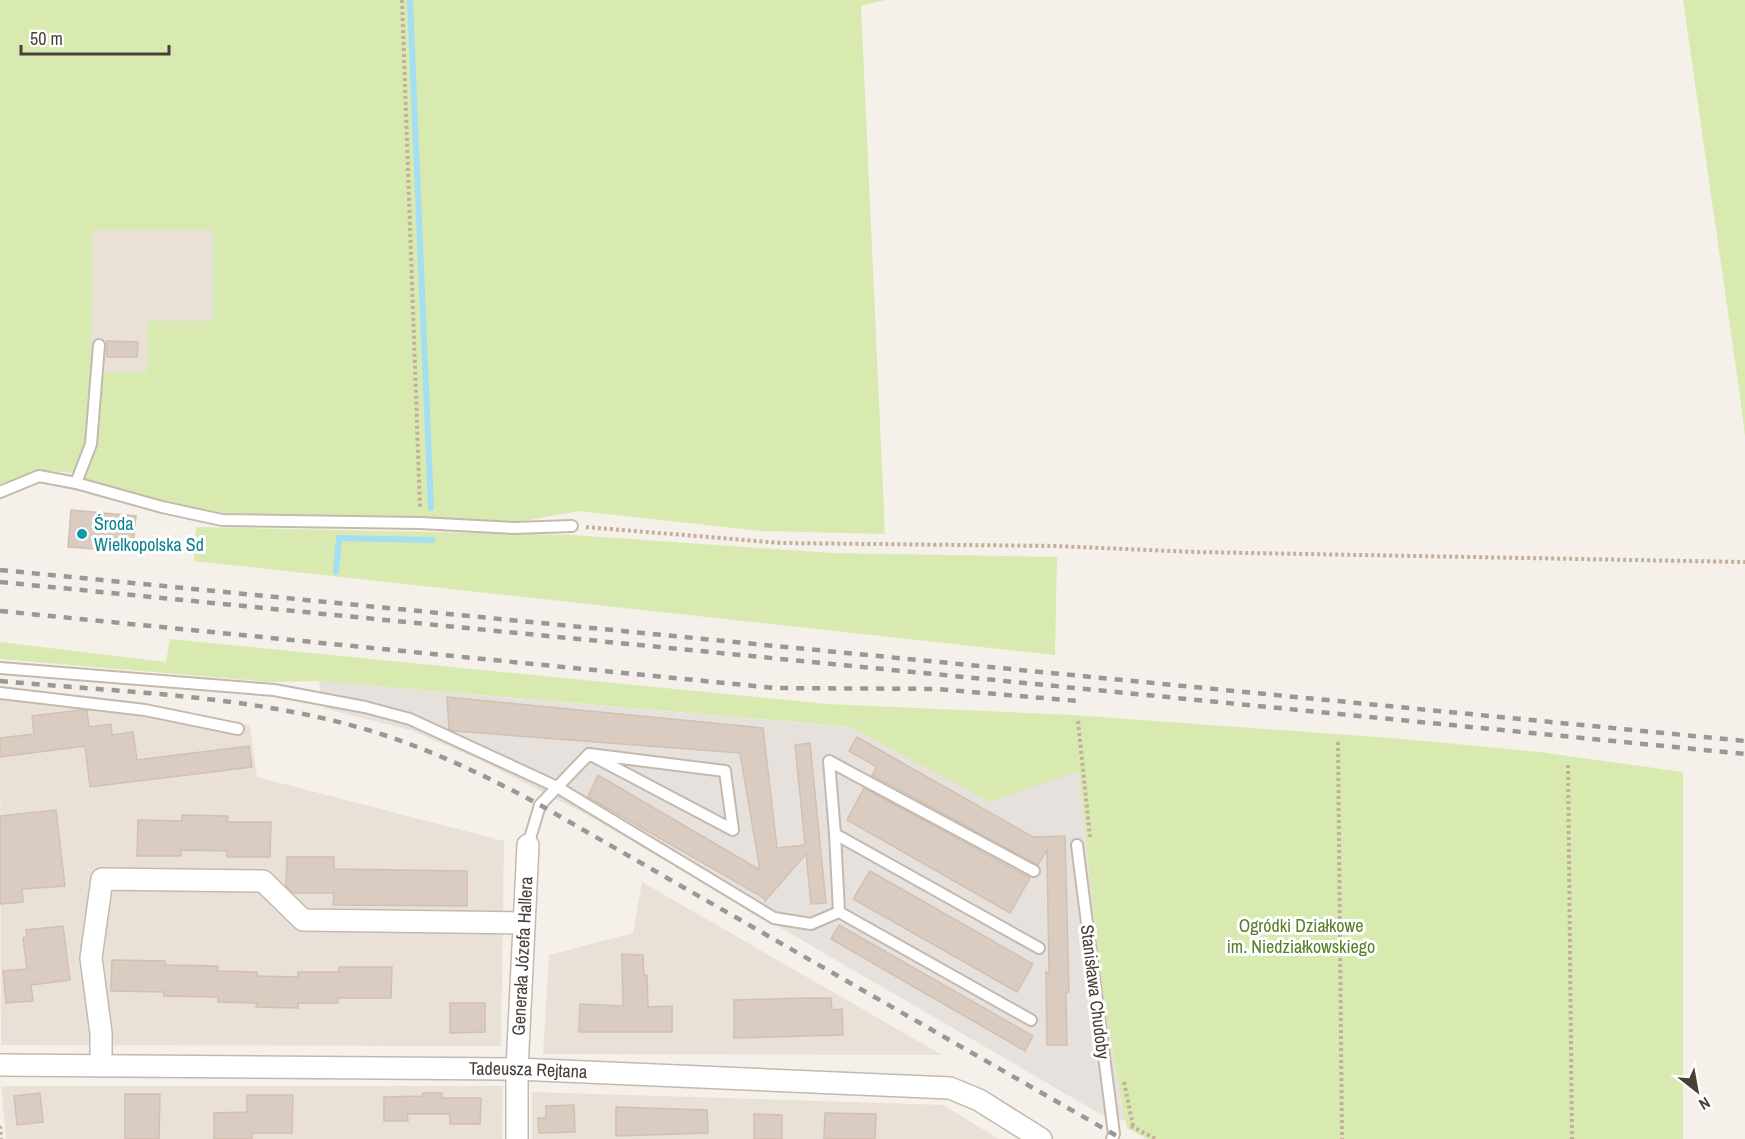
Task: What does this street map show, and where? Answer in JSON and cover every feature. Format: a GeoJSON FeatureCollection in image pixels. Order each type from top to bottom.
{"type":"FeatureCollection","features":[{"type":"Feature","properties":{"kind":"street","name":"Generała Józefa Hallera"},"geometry":{"type":"LineString","coordinates":[[517,1139],[517,1069],[528,845]]}},
{"type":"Feature","properties":{"kind":"street"},"geometry":{"type":"LineString","coordinates":[[101,1066],[101,1033],[91,958],[102,879],[263,881],[303,920],[524,923]]}},
{"type":"Feature","properties":{"kind":"street","name":"Tadeusza Rejtana"},"geometry":{"type":"LineString","coordinates":[[0,1065],[517,1069],[950,1088],[979,1100],[1041,1139]]}},
{"type":"Feature","properties":{"kind":"lane"},"geometry":{"type":"LineString","coordinates":[[76,483],[90,444],[99,345]]}},
{"type":"Feature","properties":{"kind":"lane"},"geometry":{"type":"LineString","coordinates":[[0,492],[39,476],[76,483],[162,507],[222,520],[420,523],[514,528],[573,526]]}},
{"type":"Feature","properties":{"kind":"lane"},"geometry":{"type":"LineString","coordinates":[[0,668],[274,690],[365,707],[410,719],[557,787],[774,918],[812,924],[839,912]]}},
{"type":"Feature","properties":{"kind":"lane"},"geometry":{"type":"LineString","coordinates":[[0,693],[145,710],[238,729]]}},
{"type":"Feature","properties":{"kind":"lane"},"geometry":{"type":"LineString","coordinates":[[528,845],[540,805],[589,754]]}},
{"type":"Feature","properties":{"kind":"lane"},"geometry":{"type":"LineString","coordinates":[[589,754],[725,771],[733,830],[661,792],[589,754]]}},
{"type":"Feature","properties":{"kind":"lane"},"geometry":{"type":"LineString","coordinates":[[839,912],[829,761],[1034,872]]}},
{"type":"Feature","properties":{"kind":"lane"},"geometry":{"type":"LineString","coordinates":[[835,834],[1039,948]]}},
{"type":"Feature","properties":{"kind":"lane","name":"Stanisława Chudoby"},"geometry":{"type":"LineString","coordinates":[[1077,844],[1113,1137]]}},
{"type":"Feature","properties":{"kind":"lane"},"geometry":{"type":"LineString","coordinates":[[839,912],[1031,1020]]}},
{"type":"Feature","properties":{"kind":"path"},"geometry":{"type":"LineString","coordinates":[[402,0],[420,523]]}},
{"type":"Feature","properties":{"kind":"path"},"geometry":{"type":"LineString","coordinates":[[573,526],[782,543],[1056,546],[1195,552],[1745,562]]}},
{"type":"Feature","properties":{"kind":"path"},"geometry":{"type":"LineString","coordinates":[[1338,742],[1342,1139]]}},
{"type":"Feature","properties":{"kind":"path"},"geometry":{"type":"LineString","coordinates":[[1568,765],[1572,1139]]}},
{"type":"Feature","properties":{"kind":"path"},"geometry":{"type":"LineString","coordinates":[[0,1126],[1,1139]]}},
{"type":"Feature","properties":{"kind":"path"},"geometry":{"type":"LineString","coordinates":[[1113,1137],[1133,1126],[1156,1139]]}},
{"type":"Feature","properties":{"kind":"shaded area"},"geometry":{"type":"Polygon","coordinates":[[[92,229],[214,230],[213,321],[148,321],[147,373],[91,372],[92,229]]]}},
{"type":"Feature","properties":{"kind":"shaded area"},"geometry":{"type":"Polygon","coordinates":[[[319,681],[1077,747],[1100,981],[1126,1121],[1102,1115],[587,815],[478,759],[410,730],[323,708],[319,681]]]}},
{"type":"Feature","properties":{"kind":"shaded area"},"geometry":{"type":"Polygon","coordinates":[[[0,699],[250,725],[257,777],[504,841],[501,1046],[1,1045],[0,699]]]}},
{"type":"Feature","properties":{"kind":"shaded area"},"geometry":{"type":"Polygon","coordinates":[[[642,882],[942,1055],[543,1054],[549,955],[633,933],[642,882]]]}},
{"type":"Feature","properties":{"kind":"shaded area"},"geometry":{"type":"Polygon","coordinates":[[[1,1086],[503,1086],[502,1139],[6,1139],[1,1086]]]}},
{"type":"Feature","properties":{"kind":"shaded area"},"geometry":{"type":"Polygon","coordinates":[[[532,1092],[943,1105],[999,1139],[532,1139],[532,1092]]]}},
{"type":"Feature","properties":{"kind":"green space"},"geometry":{"type":"Polygon","coordinates":[[[0,0],[885,0],[861,6],[885,534],[761,531],[579,511],[512,523],[223,513],[157,499],[83,478],[94,446],[103,372],[147,372],[147,321],[213,321],[213,230],[93,230],[91,372],[86,444],[74,473],[39,470],[0,484],[0,0]]]}},
{"type":"Feature","properties":{"kind":"green space"},"geometry":{"type":"Polygon","coordinates":[[[1683,0],[1745,0],[1745,436],[1738,382],[1683,0]]]}},
{"type":"Feature","properties":{"kind":"green space"},"geometry":{"type":"Polygon","coordinates":[[[196,527],[572,535],[832,553],[1057,557],[1055,655],[194,561],[196,527]]]}},
{"type":"Feature","properties":{"kind":"green space","name":"Ogródki Działkowe im. Niedziałkowskiego"},"geometry":{"type":"Polygon","coordinates":[[[170,639],[827,704],[1073,715],[1404,739],[1539,752],[1683,772],[1683,1139],[1147,1139],[1127,1128],[1100,981],[1079,771],[990,802],[851,727],[319,681],[271,682],[0,659],[0,642],[166,662],[170,639]]]}},
{"type":"Feature","properties":{"kind":"building"},"geometry":{"type":"Polygon","coordinates":[[[107,341],[138,342],[137,357],[107,357],[107,341]]]}},
{"type":"Feature","properties":{"kind":"building"},"geometry":{"type":"Polygon","coordinates":[[[71,510],[136,516],[133,544],[95,541],[94,549],[68,547],[71,510]]]}},
{"type":"Feature","properties":{"kind":"building"},"geometry":{"type":"Polygon","coordinates":[[[447,697],[763,728],[777,848],[805,845],[795,745],[810,743],[826,903],[811,904],[806,854],[765,901],[764,898],[588,797],[598,775],[760,870],[740,753],[454,731],[449,729],[447,697]]]}},
{"type":"Feature","properties":{"kind":"building"},"geometry":{"type":"Polygon","coordinates":[[[87,711],[89,727],[111,724],[112,735],[133,732],[137,760],[249,746],[252,767],[90,787],[85,746],[0,757],[0,738],[34,734],[32,716],[87,711]]]}},
{"type":"Feature","properties":{"kind":"building"},"geometry":{"type":"Polygon","coordinates":[[[857,737],[1033,837],[1065,836],[1069,992],[1066,992],[1067,1045],[1047,1045],[1046,972],[1049,974],[1047,850],[1038,865],[872,775],[877,767],[849,751],[857,737]]]}},
{"type":"Feature","properties":{"kind":"building"},"geometry":{"type":"Polygon","coordinates":[[[864,788],[1030,878],[1010,913],[847,820],[864,788]]]}},
{"type":"Feature","properties":{"kind":"building"},"geometry":{"type":"Polygon","coordinates":[[[56,810],[65,886],[22,889],[23,902],[0,904],[0,816],[56,810]]]}},
{"type":"Feature","properties":{"kind":"building"},"geometry":{"type":"Polygon","coordinates":[[[182,815],[228,816],[227,822],[271,822],[270,857],[227,857],[227,851],[181,850],[181,856],[137,856],[138,820],[182,821],[182,815]]]}},
{"type":"Feature","properties":{"kind":"building"},"geometry":{"type":"Polygon","coordinates":[[[287,857],[334,857],[334,869],[467,871],[467,906],[333,905],[334,893],[293,893],[286,886],[287,857]]]}},
{"type":"Feature","properties":{"kind":"building"},"geometry":{"type":"Polygon","coordinates":[[[870,871],[1033,964],[1017,992],[853,899],[870,871]]]}},
{"type":"Feature","properties":{"kind":"building"},"geometry":{"type":"Polygon","coordinates":[[[839,925],[1033,1036],[1025,1051],[831,939],[839,925]]]}},
{"type":"Feature","properties":{"kind":"building"},"geometry":{"type":"Polygon","coordinates":[[[63,926],[70,980],[31,985],[33,1001],[6,1003],[3,971],[27,969],[23,938],[27,937],[26,930],[63,926]]]}},
{"type":"Feature","properties":{"kind":"building"},"geometry":{"type":"Polygon","coordinates":[[[622,954],[643,955],[644,975],[647,975],[648,1007],[672,1006],[672,1032],[579,1032],[580,1004],[623,1006],[622,954]]]}},
{"type":"Feature","properties":{"kind":"building"},"geometry":{"type":"Polygon","coordinates":[[[112,960],[165,961],[165,965],[218,966],[218,971],[257,972],[257,976],[298,977],[298,972],[339,972],[339,967],[392,967],[391,998],[338,998],[338,1003],[298,1003],[298,1008],[256,1007],[257,1003],[218,1002],[218,997],[164,996],[164,992],[111,991],[112,960]]]}},
{"type":"Feature","properties":{"kind":"building"},"geometry":{"type":"Polygon","coordinates":[[[831,998],[832,1010],[842,1009],[843,1035],[734,1038],[734,1000],[831,998]]]}},
{"type":"Feature","properties":{"kind":"building"},"geometry":{"type":"Polygon","coordinates":[[[450,1003],[485,1003],[485,1032],[450,1033],[450,1003]]]}},
{"type":"Feature","properties":{"kind":"building"},"geometry":{"type":"Polygon","coordinates":[[[40,1093],[43,1122],[17,1125],[14,1096],[40,1093]]]}},
{"type":"Feature","properties":{"kind":"building"},"geometry":{"type":"Polygon","coordinates":[[[423,1093],[442,1093],[442,1098],[481,1098],[480,1124],[450,1124],[450,1114],[407,1114],[408,1121],[384,1121],[384,1097],[422,1096],[423,1093]]]}},
{"type":"Feature","properties":{"kind":"building"},"geometry":{"type":"Polygon","coordinates":[[[125,1094],[160,1094],[159,1139],[125,1139],[125,1094]]]}},
{"type":"Feature","properties":{"kind":"building"},"geometry":{"type":"Polygon","coordinates":[[[247,1095],[293,1095],[292,1133],[252,1133],[252,1139],[214,1139],[214,1113],[247,1112],[247,1095]]]}},
{"type":"Feature","properties":{"kind":"building"},"geometry":{"type":"Polygon","coordinates":[[[574,1105],[575,1132],[539,1133],[538,1118],[546,1118],[546,1106],[574,1105]]]}},
{"type":"Feature","properties":{"kind":"building"},"geometry":{"type":"Polygon","coordinates":[[[616,1107],[707,1110],[708,1133],[616,1136],[616,1107]]]}},
{"type":"Feature","properties":{"kind":"building"},"geometry":{"type":"Polygon","coordinates":[[[825,1113],[876,1114],[875,1139],[824,1139],[825,1113]]]}},
{"type":"Feature","properties":{"kind":"building"},"geometry":{"type":"Polygon","coordinates":[[[754,1114],[782,1115],[782,1139],[754,1139],[754,1114]]]}},
{"type":"Feature","properties":{"kind":"waterway"},"geometry":{"type":"LineString","coordinates":[[410,0],[431,508]]}},
{"type":"Feature","properties":{"kind":"waterway"},"geometry":{"type":"LineString","coordinates":[[336,572],[339,538],[432,540]]}},
{"type":"Feature","properties":{"kind":"railway"},"geometry":{"type":"LineString","coordinates":[[0,570],[1745,741]]}},
{"type":"Feature","properties":{"kind":"railway"},"geometry":{"type":"LineString","coordinates":[[0,582],[1745,754]]}},
{"type":"Feature","properties":{"kind":"railway"},"geometry":{"type":"LineString","coordinates":[[0,611],[775,688],[937,689],[1078,701]]}},
{"type":"Feature","properties":{"kind":"railway"},"geometry":{"type":"LineString","coordinates":[[0,681],[195,698],[292,712],[340,722],[387,736],[446,759],[540,805],[1122,1139]]}},
{"type":"Feature","properties":{"kind":"place","name":"Środa Wielkopolska Sd"},"geometry":{"type":"Point","coordinates":[82,534]}}]}
